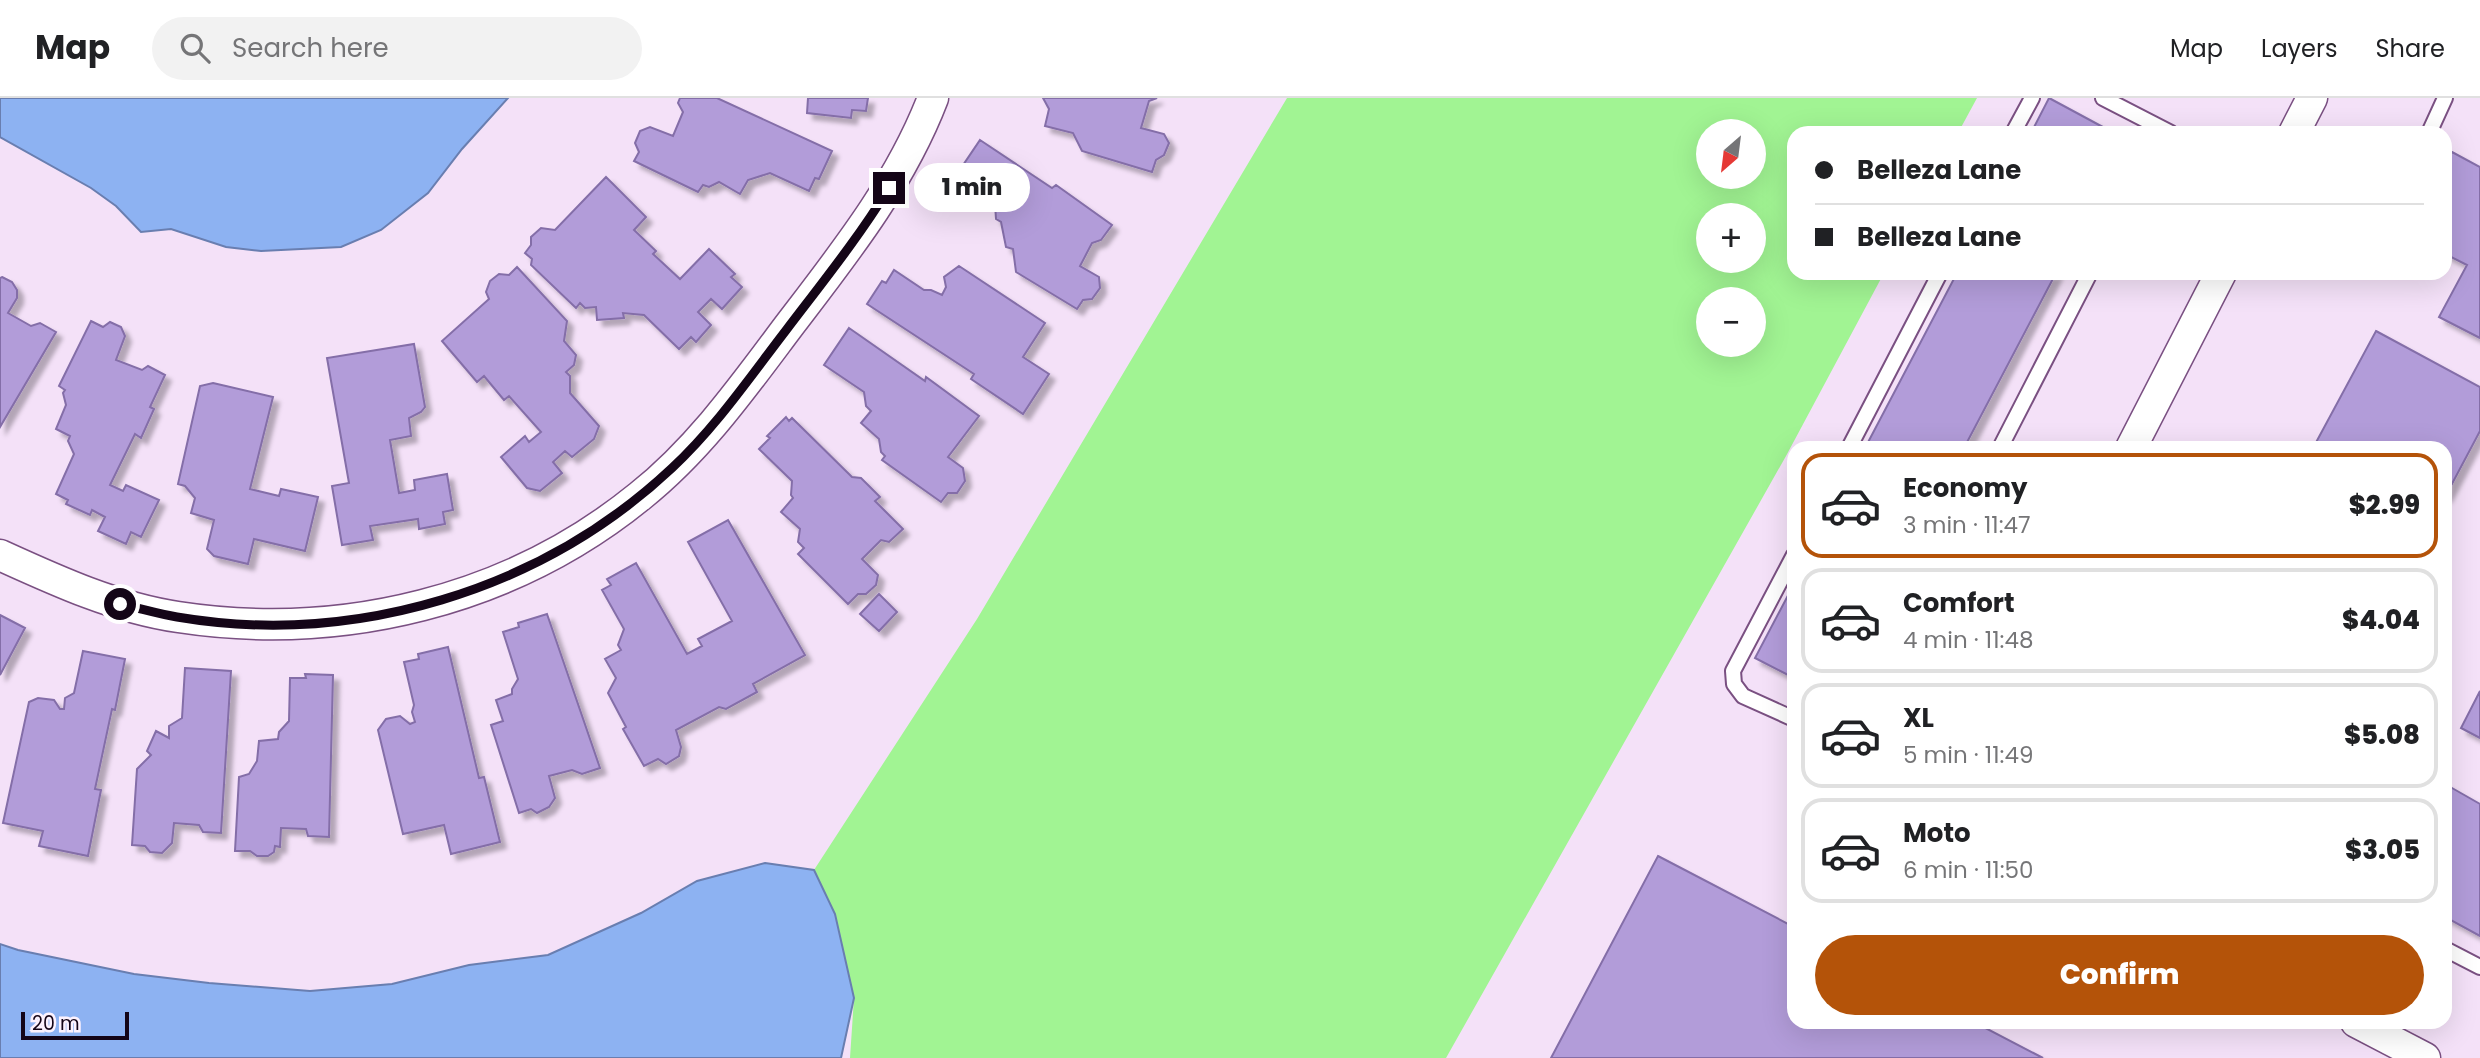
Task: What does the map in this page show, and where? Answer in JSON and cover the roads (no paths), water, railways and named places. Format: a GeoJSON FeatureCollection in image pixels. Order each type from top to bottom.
{"type":"FeatureCollection","features":[{"type":"Feature","properties":{"kind":"street"},"geometry":{"type":"LineString","coordinates":[[0,555],[62,584],[120,604],[176,617],[239,624],[295,625],[407,611],[502,579],[553,555],[600,526],[640,496],[706,433],[877,208],[902,167],[933,98]]}},
{"type":"Feature","properties":{"kind":"street"},"geometry":{"type":"LineString","coordinates":[[2298,126],[2312,98]]}},
{"type":"Feature","properties":{"kind":"street"},"geometry":{"type":"LineString","coordinates":[[2135,441],[2217,280]]}},
{"type":"Feature","properties":{"kind":"street"},"geometry":{"type":"LineString","coordinates":[[2369,1029],[2425,1058]]}},
{"type":"Feature","properties":{"kind":"lane"},"geometry":{"type":"LineString","coordinates":[[2017,126],[2032,98]]}},
{"type":"Feature","properties":{"kind":"lane"},"geometry":{"type":"LineString","coordinates":[[2103,98],[2155,126]]}},
{"type":"Feature","properties":{"kind":"lane"},"geometry":{"type":"LineString","coordinates":[[2432,126],[2445,98]]}},
{"type":"Feature","properties":{"kind":"lane"},"geometry":{"type":"LineString","coordinates":[[1853,441],[1937,280]]}},
{"type":"Feature","properties":{"kind":"lane"},"geometry":{"type":"LineString","coordinates":[[2004,441],[2086,280]]}},
{"type":"Feature","properties":{"kind":"lane"},"geometry":{"type":"LineString","coordinates":[[1787,568],[1733,671],[1734,684],[1743,696],[1787,716]]}},
{"type":"Feature","properties":{"kind":"lane"},"geometry":{"type":"LineString","coordinates":[[2452,953],[2480,967]]}},
{"type":"Feature","properties":{"kind":"water"},"geometry":{"type":"Polygon","coordinates":[[[0,98],[508,98],[462,149],[428,193],[381,230],[341,247],[261,251],[226,247],[171,229],[141,232],[116,206],[91,188],[0,137],[0,98]]]}},
{"type":"Feature","properties":{"kind":"water"},"geometry":{"type":"Polygon","coordinates":[[[765,863],[814,870],[835,914],[854,998],[841,1058],[0,1058],[0,944],[134,974],[209,983],[310,991],[392,984],[469,965],[548,955],[641,913],[697,881],[765,863]]]}}]}
